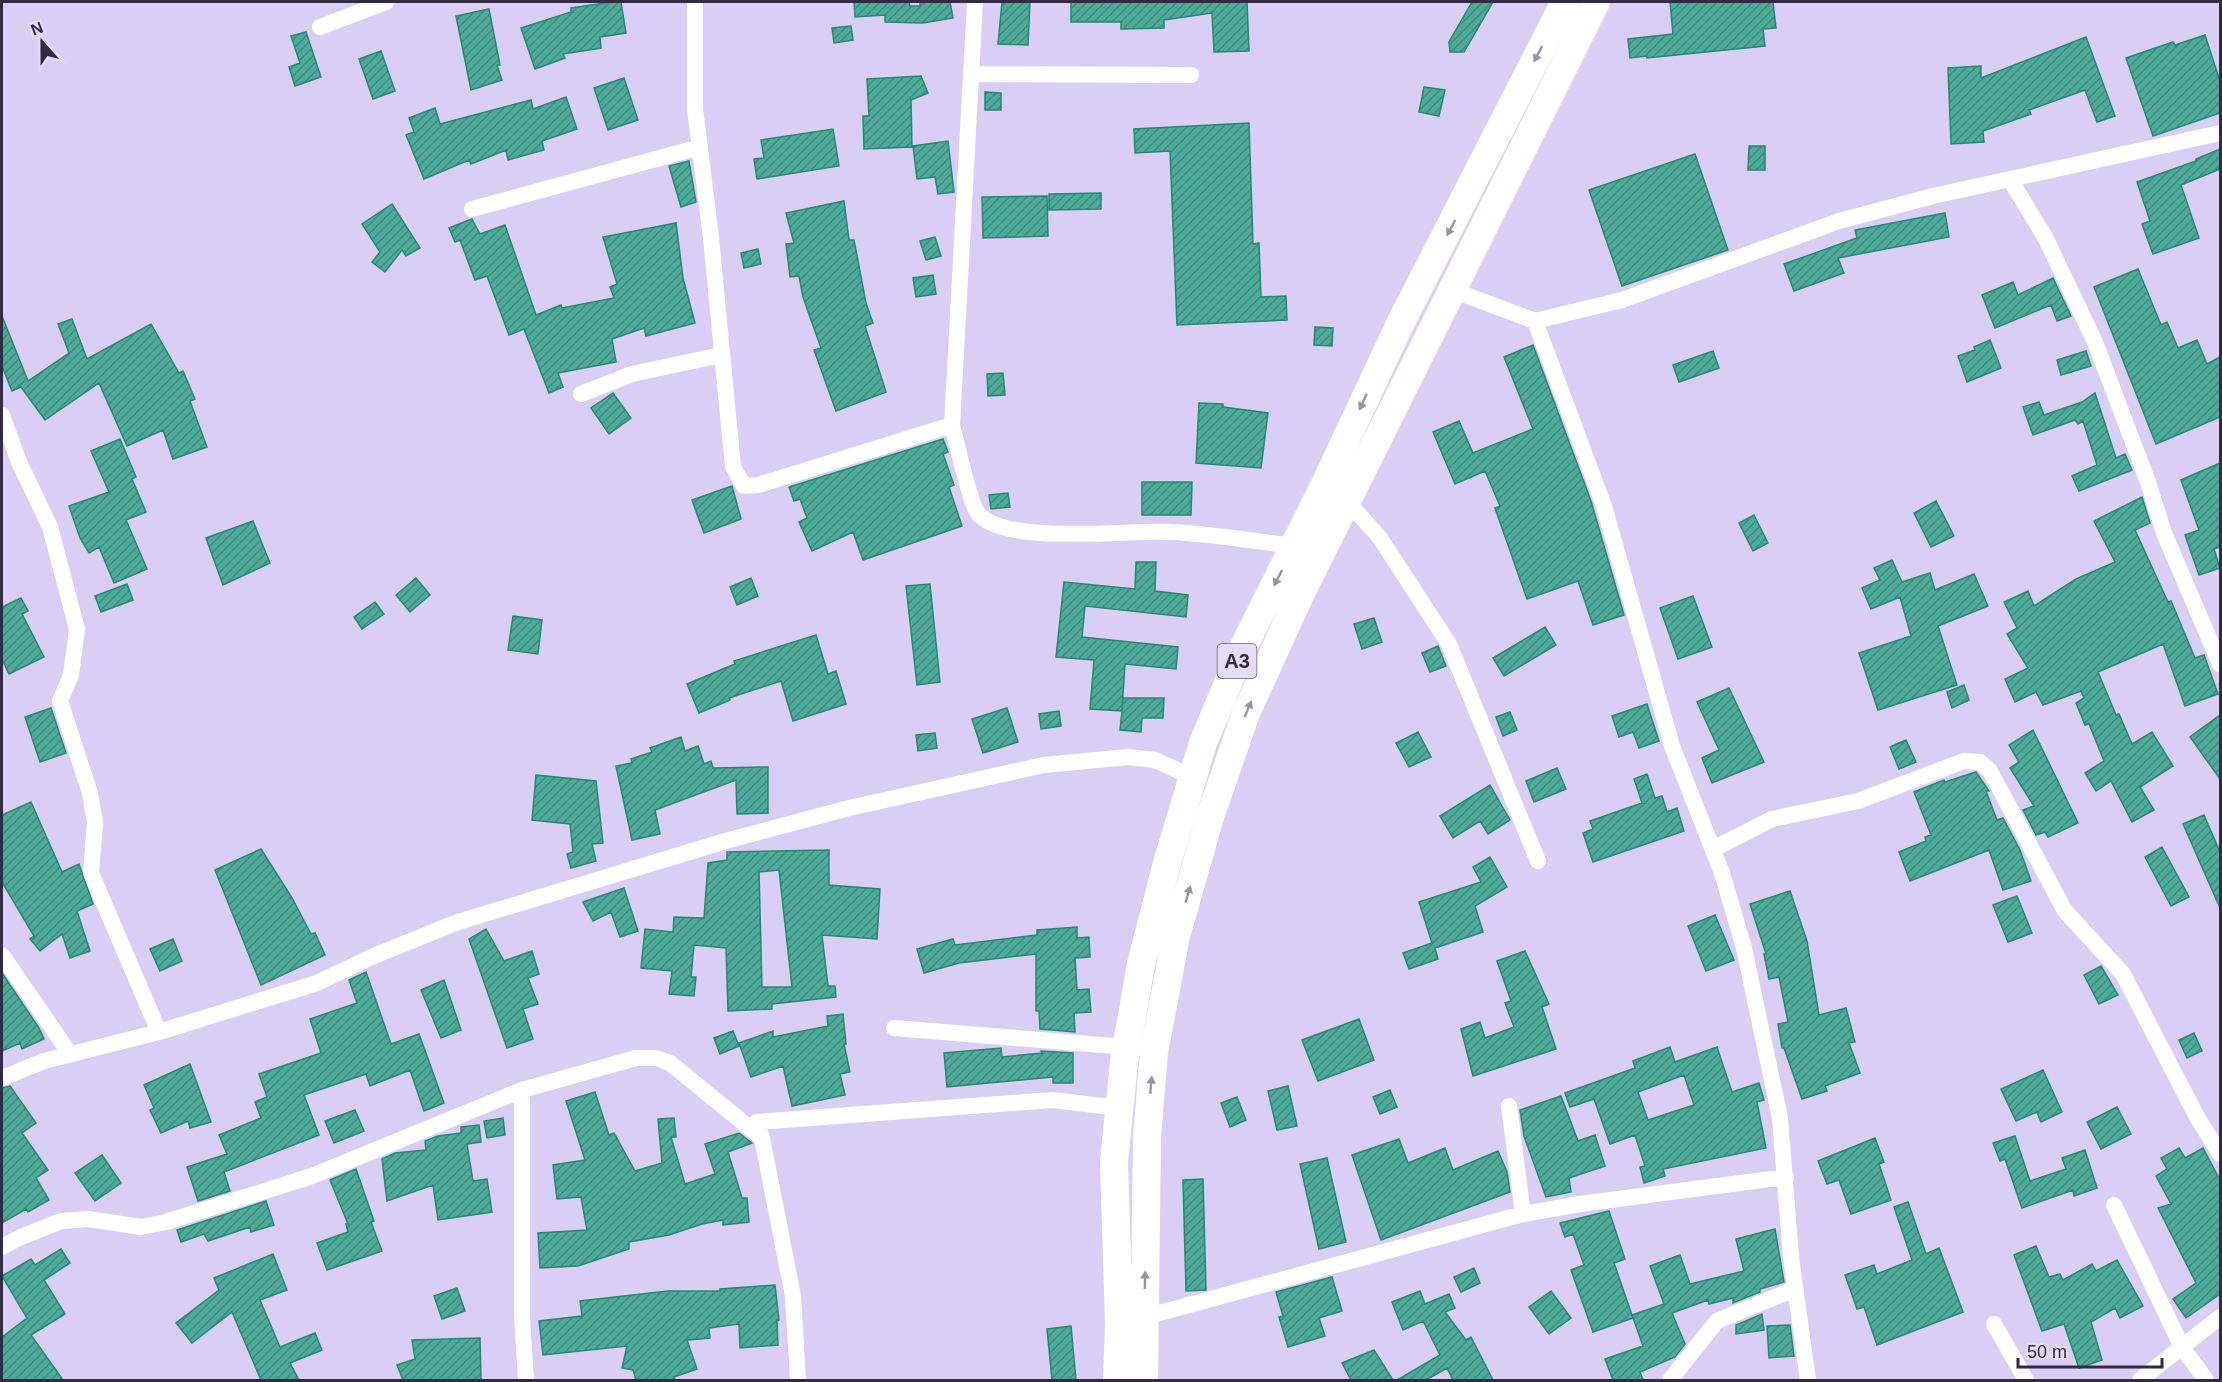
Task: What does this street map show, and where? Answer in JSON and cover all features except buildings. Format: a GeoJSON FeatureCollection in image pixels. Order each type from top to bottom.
{"type":"FeatureCollection","features":[{"type":"Feature","properties":{"kind":"highway","name":"A3"},"geometry":{"type":"LineString","coordinates":[[1117,1380],[1119,1323],[1114,1162],[1126,1047],[1141,964],[1203,742],[1241,652],[1401,322],[1565,2]]}},
{"type":"Feature","properties":{"kind":"highway","name":"A3"},"geometry":{"type":"LineString","coordinates":[[1144,1380],[1147,1136],[1154,1052],[1176,936],[1210,818],[1246,713],[1347,501],[1596,2]]}},
{"type":"Feature","properties":{"kind":"street"},"geometry":{"type":"LineString","coordinates":[[320,27],[386,2]]}},
{"type":"Feature","properties":{"kind":"street"},"geometry":{"type":"LineString","coordinates":[[695,2],[695,109],[711,238],[733,467],[744,486],[758,485],[952,425]]}},
{"type":"Feature","properties":{"kind":"street"},"geometry":{"type":"LineString","coordinates":[[975,2],[952,425],[976,512],[989,522],[1021,531],[1071,535],[1171,532],[1294,546]]}},
{"type":"Feature","properties":{"kind":"street"},"geometry":{"type":"LineString","coordinates":[[971,74],[1191,75]]}},
{"type":"Feature","properties":{"kind":"street"},"geometry":{"type":"LineString","coordinates":[[1452,290],[1535,321],[1622,300],[1839,221],[1933,196],[2011,181],[2220,133]]}},
{"type":"Feature","properties":{"kind":"street"},"geometry":{"type":"LineString","coordinates":[[472,210],[700,147]]}},
{"type":"Feature","properties":{"kind":"street"},"geometry":{"type":"LineString","coordinates":[[2011,181],[2045,237],[2095,342],[2148,482],[2164,533],[2220,664]]}},
{"type":"Feature","properties":{"kind":"street"},"geometry":{"type":"LineString","coordinates":[[1535,321],[1604,506],[1672,746],[1713,849],[1744,948],[1780,1118],[1795,1289],[1808,1380]]}},
{"type":"Feature","properties":{"kind":"street"},"geometry":{"type":"LineString","coordinates":[[581,394],[632,374],[721,355]]}},
{"type":"Feature","properties":{"kind":"street"},"geometry":{"type":"LineString","coordinates":[[2,415],[19,462],[50,527],[77,629],[71,675],[60,701],[90,793],[95,823],[91,873],[159,1032]]}},
{"type":"Feature","properties":{"kind":"street"},"geometry":{"type":"LineString","coordinates":[[1347,501],[1380,538],[1449,644],[1538,861]]}},
{"type":"Feature","properties":{"kind":"street"},"geometry":{"type":"LineString","coordinates":[[2,1078],[44,1060],[159,1032],[317,983],[375,955],[458,922],[729,840],[849,808],[1044,765],[1128,757],[1155,760],[1192,777]]}},
{"type":"Feature","properties":{"kind":"street"},"geometry":{"type":"LineString","coordinates":[[1713,849],[1772,819],[1858,801],[1964,761],[1980,762],[1990,771],[2065,910],[2124,974],[2197,1117],[2220,1154]]}},
{"type":"Feature","properties":{"kind":"street"},"geometry":{"type":"LineString","coordinates":[[2,955],[70,1054]]}},
{"type":"Feature","properties":{"kind":"street"},"geometry":{"type":"LineString","coordinates":[[894,1028],[1126,1047]]}},
{"type":"Feature","properties":{"kind":"street"},"geometry":{"type":"LineString","coordinates":[[2,1247],[62,1221],[88,1219],[141,1227],[166,1222],[312,1176],[522,1090],[636,1058],[656,1058],[670,1063],[762,1138]]}},
{"type":"Feature","properties":{"kind":"street"},"geometry":{"type":"LineString","coordinates":[[522,1090],[522,1318],[526,1380]]}},
{"type":"Feature","properties":{"kind":"street"},"geometry":{"type":"LineString","coordinates":[[798,1380],[793,1296],[757,1122],[1053,1100],[1119,1108]]}},
{"type":"Feature","properties":{"kind":"street"},"geometry":{"type":"LineString","coordinates":[[1509,1106],[1523,1214]]}},
{"type":"Feature","properties":{"kind":"street"},"geometry":{"type":"LineString","coordinates":[[1145,1317],[1523,1214],[1580,1204],[1786,1177]]}},
{"type":"Feature","properties":{"kind":"street"},"geometry":{"type":"LineString","coordinates":[[2114,1205],[2182,1347],[2206,1380]]}},
{"type":"Feature","properties":{"kind":"street"},"geometry":{"type":"LineString","coordinates":[[1670,1380],[1717,1321],[1795,1289]]}},
{"type":"Feature","properties":{"kind":"street"},"geometry":{"type":"LineString","coordinates":[[2140,1380],[2220,1317]]}},
{"type":"Feature","properties":{"kind":"street"},"geometry":{"type":"LineString","coordinates":[[1994,1324],[2026,1380]]}}]}
